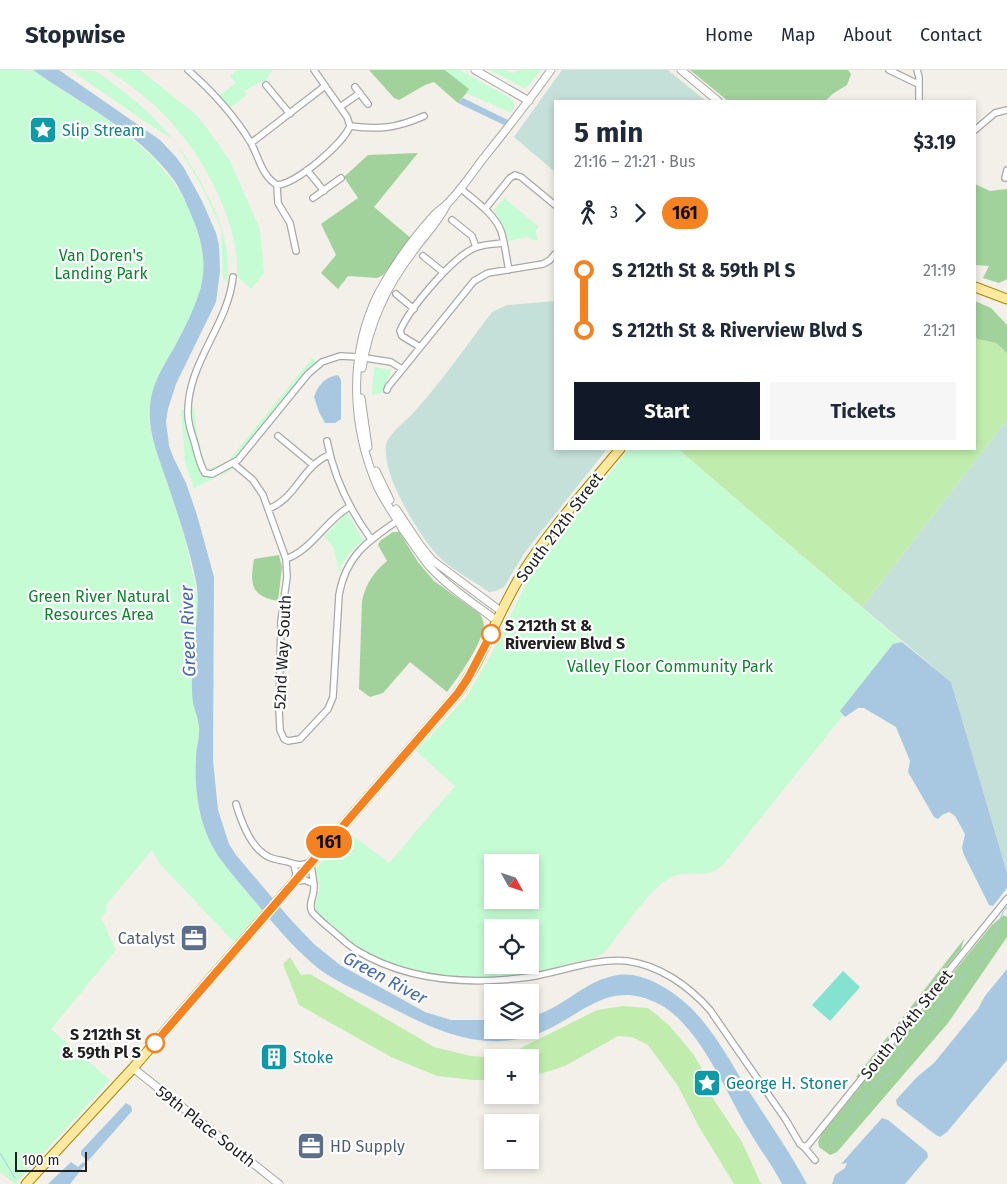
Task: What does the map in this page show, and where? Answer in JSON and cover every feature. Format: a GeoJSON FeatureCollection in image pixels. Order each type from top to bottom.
{"type":"FeatureCollection","features":[{"type":"Feature","properties":{"kind":"main road"},"geometry":{"type":"LineString","coordinates":[[976,287],[1007,299]]}},
{"type":"Feature","properties":{"kind":"main road","name":"South 212th Street"},"geometry":{"type":"LineString","coordinates":[[26,1184],[133,1068],[458,693],[475,667],[523,573],[619,450]]}},
{"type":"Feature","properties":{"kind":"street"},"geometry":{"type":"LineString","coordinates":[[188,70],[218,99],[251,143],[266,175],[277,185],[278,203],[290,223],[296,251]]}},
{"type":"Feature","properties":{"kind":"street"},"geometry":{"type":"LineString","coordinates":[[277,185],[290,181],[307,170],[338,144],[350,126],[347,116],[314,70]]}},
{"type":"Feature","properties":{"kind":"street"},"geometry":{"type":"LineString","coordinates":[[475,70],[529,101]]}},
{"type":"Feature","properties":{"kind":"street"},"geometry":{"type":"LineString","coordinates":[[497,621],[434,571],[418,551],[400,520],[377,473],[367,440],[360,392],[362,357],[371,327],[391,277],[440,217],[446,205],[529,101],[551,70]]}},
{"type":"Feature","properties":{"kind":"street"},"geometry":{"type":"LineString","coordinates":[[681,70],[717,100]]}},
{"type":"Feature","properties":{"kind":"street"},"geometry":{"type":"LineString","coordinates":[[889,70],[918,84]]}},
{"type":"Feature","properties":{"kind":"street"},"geometry":{"type":"LineString","coordinates":[[917,70],[918,100]]}},
{"type":"Feature","properties":{"kind":"street"},"geometry":{"type":"LineString","coordinates":[[266,84],[290,114]]}},
{"type":"Feature","properties":{"kind":"street"},"geometry":{"type":"LineString","coordinates":[[251,143],[325,86]]}},
{"type":"Feature","properties":{"kind":"street"},"geometry":{"type":"LineString","coordinates":[[355,87],[368,104]]}},
{"type":"Feature","properties":{"kind":"street"},"geometry":{"type":"LineString","coordinates":[[340,107],[360,93]]}},
{"type":"Feature","properties":{"kind":"street"},"geometry":{"type":"LineString","coordinates":[[976,129],[995,113],[1007,110]]}},
{"type":"Feature","properties":{"kind":"street"},"geometry":{"type":"LineString","coordinates":[[350,126],[371,128],[393,127],[424,116]]}},
{"type":"Feature","properties":{"kind":"street"},"geometry":{"type":"LineString","coordinates":[[307,170],[324,191]]}},
{"type":"Feature","properties":{"kind":"street"},"geometry":{"type":"LineString","coordinates":[[1005,178],[1007,170]]}},
{"type":"Feature","properties":{"kind":"street"},"geometry":{"type":"LineString","coordinates":[[485,209],[510,178],[515,176],[522,177],[554,204]]}},
{"type":"Feature","properties":{"kind":"street"},"geometry":{"type":"LineString","coordinates":[[314,198],[340,178]]}},
{"type":"Feature","properties":{"kind":"street"},"geometry":{"type":"LineString","coordinates":[[460,188],[485,209],[501,230],[508,270]]}},
{"type":"Feature","properties":{"kind":"street"},"geometry":{"type":"LineString","coordinates":[[452,220],[472,236],[476,247]]}},
{"type":"Feature","properties":{"kind":"street"},"geometry":{"type":"LineString","coordinates":[[420,347],[402,336],[400,331],[414,309],[443,272],[461,255],[476,247],[503,243]]}},
{"type":"Feature","properties":{"kind":"street"},"geometry":{"type":"LineString","coordinates":[[387,390],[474,281],[488,273],[547,262],[554,255]]}},
{"type":"Feature","properties":{"kind":"street"},"geometry":{"type":"LineString","coordinates":[[422,256],[443,272]]}},
{"type":"Feature","properties":{"kind":"street"},"geometry":{"type":"LineString","coordinates":[[233,277],[232,289],[223,315],[201,358],[189,399],[189,424],[201,465],[206,473],[212,474],[234,464],[243,456],[317,365],[328,359],[340,356],[362,357],[391,362],[402,369]]}},
{"type":"Feature","properties":{"kind":"street"},"geometry":{"type":"LineString","coordinates":[[396,294],[414,309]]}},
{"type":"Feature","properties":{"kind":"street"},"geometry":{"type":"LineString","coordinates":[[278,436],[313,465]]}},
{"type":"Feature","properties":{"kind":"street"},"geometry":{"type":"LineString","coordinates":[[327,441],[336,478],[349,507],[371,539],[400,520]]}},
{"type":"Feature","properties":{"kind":"street"},"geometry":{"type":"LineString","coordinates":[[268,509],[282,504],[313,465],[330,455]]}},
{"type":"Feature","properties":{"kind":"street","name":"52nd Way South"},"geometry":{"type":"LineString","coordinates":[[234,464],[257,485],[286,559],[287,577],[281,621],[279,710],[280,730],[284,739],[288,741],[300,739],[331,703],[341,581],[347,566],[354,556],[371,539]]}},
{"type":"Feature","properties":{"kind":"street"},"geometry":{"type":"LineString","coordinates":[[286,559],[304,549],[339,513],[349,507]]}},
{"type":"Feature","properties":{"kind":"street"},"geometry":{"type":"LineString","coordinates":[[400,520],[432,560],[502,612]]}},
{"type":"Feature","properties":{"kind":"street"},"geometry":{"type":"LineString","coordinates":[[236,804],[246,830],[262,852],[270,858],[294,865],[303,865],[311,862],[311,874],[314,884],[310,907],[312,912],[354,949],[378,961],[410,973],[445,979],[488,980],[530,977],[575,967],[622,961],[643,965],[666,974],[697,996],[710,1010],[786,1120],[800,1144],[804,1146],[815,1160]]}},
{"type":"Feature","properties":{"kind":"street"},"geometry":{"type":"LineString","coordinates":[[294,865],[296,874],[294,882],[306,880],[314,884]]}},
{"type":"Feature","properties":{"kind":"street","name":"South 204th Street"},"geometry":{"type":"LineString","coordinates":[[804,1146],[808,1145],[1007,899]]}},
{"type":"Feature","properties":{"kind":"street","name":"59th Place South"},"geometry":{"type":"LineString","coordinates":[[133,1068],[279,1184]]}},
{"type":"Feature","properties":{"kind":"green space","name":"Green River Natural Resources Area"},"geometry":{"type":"Polygon","coordinates":[[[0,70],[34,71],[38,73],[110,121],[134,140],[168,175],[182,194],[193,215],[200,237],[203,260],[201,291],[153,392],[150,417],[151,432],[184,535],[197,592],[198,612],[194,647],[193,698],[199,725],[196,759],[199,810],[205,830],[214,849],[263,911],[234,942],[160,864],[152,850],[106,905],[107,910],[101,918],[116,950],[51,1029],[110,1080],[15,1184],[0,1172],[0,70]]]}},
{"type":"Feature","properties":{"kind":"green space"},"geometry":{"type":"Polygon","coordinates":[[[71,70],[94,71],[104,76],[160,124],[172,139],[144,121],[71,70]]]}},
{"type":"Feature","properties":{"kind":"green space"},"geometry":{"type":"Polygon","coordinates":[[[108,70],[140,70],[195,114],[230,161],[260,229],[264,273],[251,289],[237,276],[236,253],[231,230],[213,183],[200,161],[186,140],[154,105],[108,70]]]}},
{"type":"Feature","properties":{"kind":"green space"},"geometry":{"type":"Polygon","coordinates":[[[237,70],[273,70],[264,82],[260,82],[244,91],[247,95],[230,108],[219,96],[236,83],[230,76],[237,70]]]}},
{"type":"Feature","properties":{"kind":"green space"},"geometry":{"type":"Polygon","coordinates":[[[369,70],[445,70],[470,89],[458,103],[434,82],[399,100],[394,98],[369,70]]]}},
{"type":"Feature","properties":{"kind":"green space"},"geometry":{"type":"Polygon","coordinates":[[[445,70],[460,70],[510,98],[514,103],[514,108],[510,112],[466,93],[469,89],[445,70]]]}},
{"type":"Feature","properties":{"kind":"green space"},"geometry":{"type":"Polygon","coordinates":[[[490,70],[507,70],[511,73],[521,70],[541,70],[528,86],[524,88],[490,70]]]}},
{"type":"Feature","properties":{"kind":"green space"},"geometry":{"type":"Polygon","coordinates":[[[690,70],[848,70],[851,74],[847,85],[826,100],[727,100],[690,70]]]}},
{"type":"Feature","properties":{"kind":"green space"},"geometry":{"type":"Polygon","coordinates":[[[177,145],[192,166],[214,208],[225,239],[227,249],[227,282],[223,279],[221,228],[201,185],[177,145]]]}},
{"type":"Feature","properties":{"kind":"green space"},"geometry":{"type":"Polygon","coordinates":[[[418,153],[374,207],[412,239],[383,275],[377,278],[348,276],[338,289],[321,273],[336,255],[321,224],[358,198],[344,177],[368,155],[418,153]]]}},
{"type":"Feature","properties":{"kind":"green space"},"geometry":{"type":"Polygon","coordinates":[[[976,184],[990,191],[1007,189],[1007,279],[999,283],[983,278],[989,266],[976,265],[976,184]]]}},
{"type":"Feature","properties":{"kind":"green space"},"geometry":{"type":"Polygon","coordinates":[[[504,198],[539,227],[535,231],[538,240],[536,241],[528,237],[508,241],[505,228],[494,210],[504,198]]]}},
{"type":"Feature","properties":{"kind":"green space"},"geometry":{"type":"Polygon","coordinates":[[[976,301],[991,308],[1007,325],[1007,353],[996,343],[977,339],[976,301]]]}},
{"type":"Feature","properties":{"kind":"green space"},"geometry":{"type":"Polygon","coordinates":[[[976,337],[977,339],[996,343],[1007,353],[1007,420],[862,607],[679,450],[976,450],[976,337]]]}},
{"type":"Feature","properties":{"kind":"green space"},"geometry":{"type":"Polygon","coordinates":[[[312,358],[317,362],[234,464],[237,467],[194,488],[185,462],[181,410],[194,407],[197,434],[207,470],[229,460],[312,358]]]}},
{"type":"Feature","properties":{"kind":"green space"},"geometry":{"type":"Polygon","coordinates":[[[374,367],[391,370],[384,392],[372,395],[374,367]]]}},
{"type":"Feature","properties":{"kind":"green space","name":"Valley Floor Community Park"},"geometry":{"type":"Polygon","coordinates":[[[628,450],[679,450],[902,642],[722,866],[710,873],[681,874],[666,880],[647,898],[602,954],[540,974],[489,979],[462,978],[435,975],[410,969],[367,953],[339,933],[314,909],[319,893],[319,881],[314,871],[348,832],[389,863],[455,786],[416,751],[465,699],[492,653],[533,569],[628,450]]]}},
{"type":"Feature","properties":{"kind":"green space"},"geometry":{"type":"Polygon","coordinates":[[[344,513],[348,514],[363,540],[349,554],[338,572],[335,552],[323,535],[326,535],[343,517],[344,513]]]}},
{"type":"Feature","properties":{"kind":"green space"},"geometry":{"type":"Polygon","coordinates":[[[393,532],[399,532],[418,562],[434,581],[480,614],[483,620],[484,628],[477,646],[447,692],[410,662],[383,693],[370,697],[359,689],[362,601],[371,578],[387,561],[378,545],[380,541],[393,532]]]}},
{"type":"Feature","properties":{"kind":"green space"},"geometry":{"type":"Polygon","coordinates":[[[279,555],[282,567],[278,601],[262,596],[257,592],[252,582],[252,575],[254,559],[279,555]]]}},
{"type":"Feature","properties":{"kind":"green space"},"geometry":{"type":"Polygon","coordinates":[[[1004,915],[1007,917],[1007,937],[948,1023],[837,1152],[830,1155],[819,1147],[818,1142],[821,1135],[992,925],[1004,915]]]}},
{"type":"Feature","properties":{"kind":"green space"},"geometry":{"type":"Polygon","coordinates":[[[964,939],[961,949],[864,1071],[859,1077],[856,1077],[964,939]]]}},
{"type":"Feature","properties":{"kind":"green space"},"geometry":{"type":"Polygon","coordinates":[[[290,957],[301,975],[310,974],[434,1047],[471,1056],[484,1057],[484,1080],[437,1076],[391,1057],[299,1005],[283,964],[290,957]]]}},
{"type":"Feature","properties":{"kind":"green space"},"geometry":{"type":"Polygon","coordinates":[[[623,1006],[648,1008],[669,1025],[694,1055],[712,1087],[710,1094],[742,1142],[761,1184],[734,1184],[699,1127],[678,1086],[648,1045],[632,1037],[618,1036],[565,1066],[539,1074],[539,1049],[519,1049],[597,1010],[623,1006]]]}},
{"type":"Feature","properties":{"kind":"shaded area"},"geometry":{"type":"Polygon","coordinates":[[[33,70],[59,70],[160,140],[184,168],[202,201],[216,233],[219,245],[220,271],[216,302],[176,384],[166,421],[169,446],[186,483],[197,515],[214,577],[213,761],[218,810],[229,844],[236,855],[291,920],[314,944],[340,965],[425,1012],[451,1020],[484,1020],[484,1039],[515,1039],[489,1041],[450,1034],[413,1019],[327,975],[305,957],[257,904],[221,860],[208,837],[197,799],[196,785],[196,755],[199,726],[193,703],[192,682],[198,605],[196,581],[190,555],[154,444],[150,417],[151,400],[155,384],[187,322],[201,287],[203,260],[201,242],[188,207],[174,180],[144,147],[108,120],[33,70]]]}},
{"type":"Feature","properties":{"kind":"shaded area"},"geometry":{"type":"Polygon","coordinates":[[[562,70],[668,70],[705,100],[554,100],[554,171],[514,137],[562,70]]]}},
{"type":"Feature","properties":{"kind":"shaded area"},"geometry":{"type":"Polygon","coordinates":[[[463,98],[508,120],[504,125],[458,103],[463,98]]]}},
{"type":"Feature","properties":{"kind":"shaded area"},"geometry":{"type":"Polygon","coordinates":[[[554,301],[554,450],[606,450],[525,552],[504,587],[489,592],[444,562],[422,535],[394,485],[386,454],[387,442],[392,434],[435,387],[492,312],[507,305],[554,301]]]}},
{"type":"Feature","properties":{"kind":"shaded area"},"geometry":{"type":"Polygon","coordinates":[[[338,375],[341,380],[341,419],[335,423],[325,423],[314,397],[323,382],[338,375]]]}},
{"type":"Feature","properties":{"kind":"shaded area"},"geometry":{"type":"Polygon","coordinates":[[[1007,420],[1007,873],[951,682],[862,607],[1007,420]]]}},
{"type":"Feature","properties":{"kind":"shaded area"},"geometry":{"type":"Polygon","coordinates":[[[902,642],[951,682],[1007,873],[1007,888],[993,906],[989,905],[964,855],[962,848],[965,834],[955,816],[949,812],[938,819],[934,817],[908,772],[910,761],[896,727],[864,708],[858,708],[845,717],[840,711],[893,644],[902,642]]]}},
{"type":"Feature","properties":{"kind":"shaded area"},"geometry":{"type":"Polygon","coordinates":[[[1007,969],[1007,1060],[947,1132],[940,1137],[897,1105],[896,1100],[917,1077],[934,1063],[978,1009],[985,996],[1007,969]]]}},
{"type":"Feature","properties":{"kind":"shaded area"},"geometry":{"type":"Polygon","coordinates":[[[843,971],[860,987],[830,1021],[812,1005],[843,971]]]}},
{"type":"Feature","properties":{"kind":"shaded area"},"geometry":{"type":"Polygon","coordinates":[[[618,975],[638,976],[658,984],[685,1002],[707,1027],[721,1046],[807,1184],[782,1184],[699,1043],[687,1027],[659,1004],[640,997],[623,995],[607,998],[539,1033],[539,1014],[553,1008],[584,988],[606,978],[618,975]]]}},
{"type":"Feature","properties":{"kind":"shaded area"},"geometry":{"type":"Polygon","coordinates":[[[126,1103],[131,1106],[132,1111],[88,1161],[81,1155],[81,1151],[126,1103]]]}},
{"type":"Feature","properties":{"kind":"shaded area"},"geometry":{"type":"Polygon","coordinates":[[[882,1118],[888,1120],[927,1152],[928,1157],[905,1184],[832,1184],[835,1175],[845,1168],[847,1163],[841,1164],[882,1118]]]}},
{"type":"Feature","properties":{"kind":"shaded area"},"geometry":{"type":"Polygon","coordinates":[[[71,1162],[78,1167],[83,1162],[86,1164],[70,1184],[48,1184],[71,1162]]]}},
{"type":"Feature","properties":{"kind":"waterway"},"geometry":{"type":"LineString","coordinates":[[829,1145],[880,1080],[897,1069],[905,1049],[912,1042],[921,1027],[939,1013],[941,1004],[954,994],[964,975],[988,951],[1003,912],[1007,907]]}},
{"type":"Feature","properties":{"kind":"waterway"},"geometry":{"type":"LineString","coordinates":[[0,1153],[15,1178]]}},
{"type":"Feature","properties":{"kind":"bus line","name":"161"},"geometry":{"type":"LineString","coordinates":[[155,1043],[458,693],[478,661],[491,634]]}},
{"type":"Feature","properties":{"kind":"place","name":"Slip Stream"},"geometry":{"type":"Point","coordinates":[43,130]}},
{"type":"Feature","properties":{"kind":"place","name":"S 212th St & Riverview Blvd S"},"geometry":{"type":"Point","coordinates":[491,634]}},
{"type":"Feature","properties":{"kind":"place","name":"Catalyst"},"geometry":{"type":"Point","coordinates":[194,938]}},
{"type":"Feature","properties":{"kind":"place","name":"S 212th St & 59th Pl S"},"geometry":{"type":"Point","coordinates":[155,1043]}},
{"type":"Feature","properties":{"kind":"place","name":"Stoke"},"geometry":{"type":"Point","coordinates":[274,1057]}},
{"type":"Feature","properties":{"kind":"place","name":"George H. Stoner"},"geometry":{"type":"Point","coordinates":[707,1083]}},
{"type":"Feature","properties":{"kind":"place","name":"HD Supply"},"geometry":{"type":"Point","coordinates":[311,1146]}},
{"type":"Feature","properties":{"kind":"park label","name":"Van Doren's Landing Park"},"geometry":{"type":"Point","coordinates":[101,264]}},
{"type":"Feature","properties":{"kind":"water label","name":"Green River"},"geometry":{"type":"Point","coordinates":[188,631]}},
{"type":"Feature","properties":{"kind":"water label","name":"Green River"},"geometry":{"type":"Point","coordinates":[385,978]}}]}
